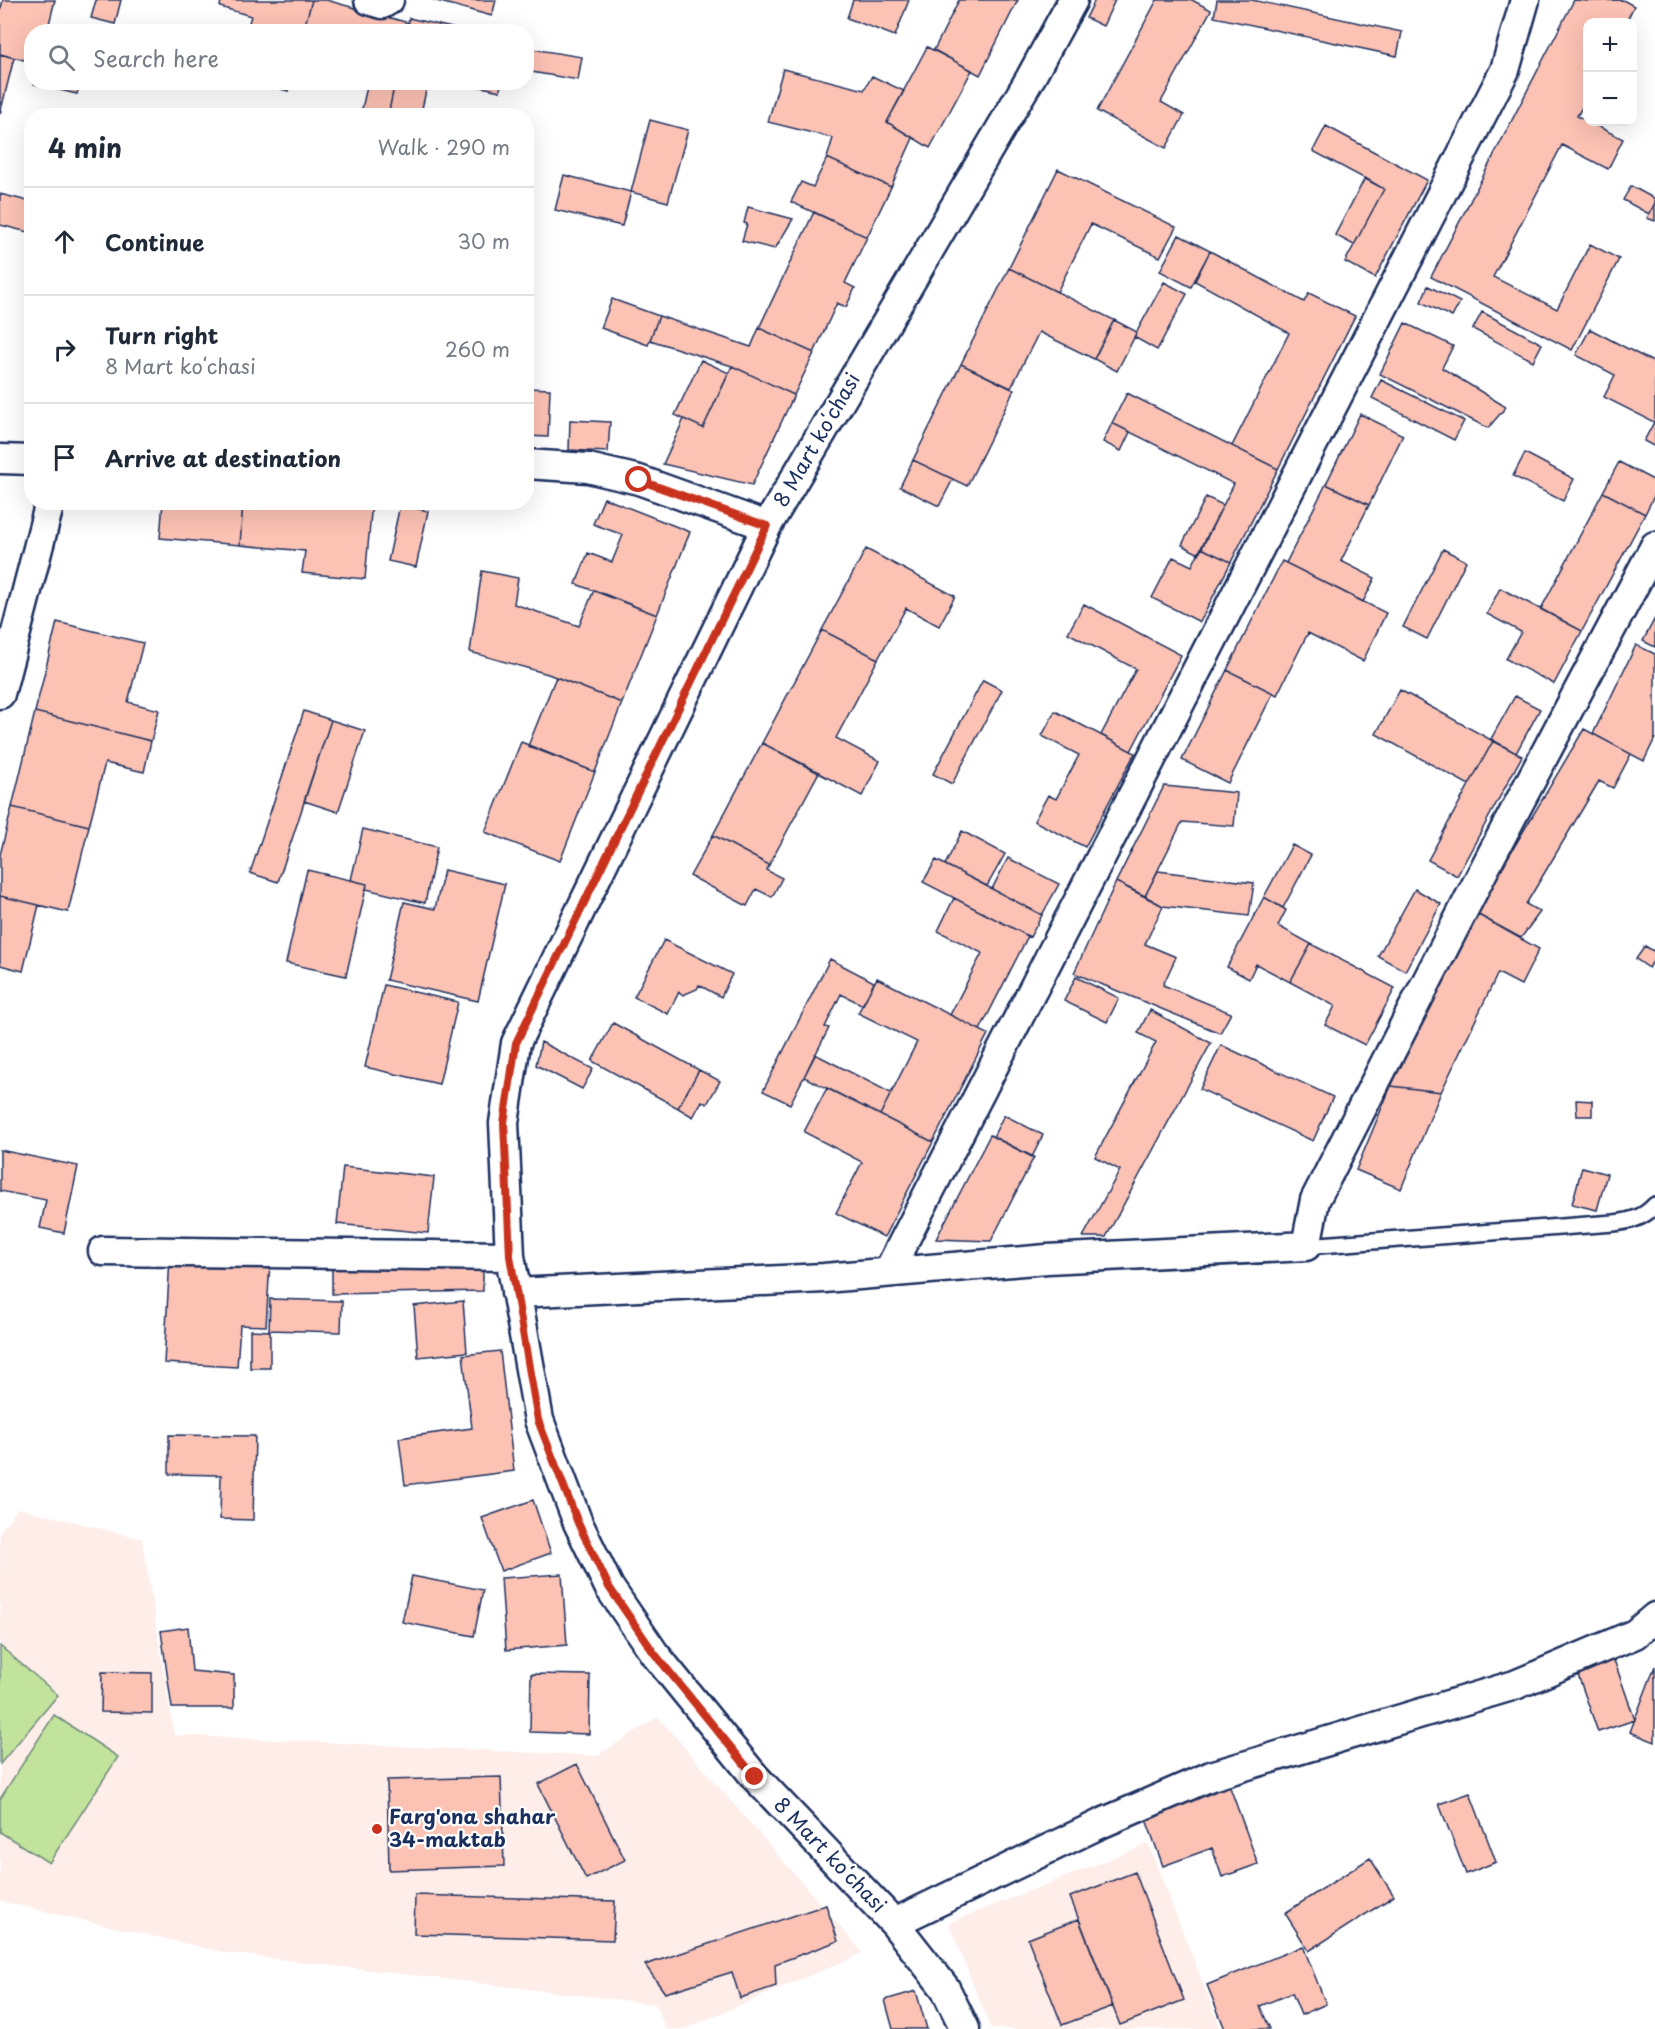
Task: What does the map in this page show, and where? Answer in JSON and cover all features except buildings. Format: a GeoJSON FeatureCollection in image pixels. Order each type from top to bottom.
{"type":"FeatureCollection","features":[{"type":"Feature","properties":{"kind":"street"},"geometry":{"type":"LineString","coordinates":[[369,0],[382,4],[389,0]]}},
{"type":"Feature","properties":{"kind":"street","name":"8 Mart koʻchasi"},"geometry":{"type":"LineString","coordinates":[[965,2029],[945,1988],[894,1923],[755,1777],[654,1653],[609,1587],[578,1523],[538,1420],[510,1256],[504,1123],[516,1043],[767,526],[1073,0]]}},
{"type":"Feature","properties":{"kind":"street"},"geometry":{"type":"LineString","coordinates":[[888,1272],[1505,70],[1525,0]]}},
{"type":"Feature","properties":{"kind":"street"},"geometry":{"type":"LineString","coordinates":[[0,459],[24,460]]}},
{"type":"Feature","properties":{"kind":"street"},"geometry":{"type":"LineString","coordinates":[[534,465],[588,468],[639,480],[767,526]]}},
{"type":"Feature","properties":{"kind":"street"},"geometry":{"type":"LineString","coordinates":[[0,694],[48,510]]}},
{"type":"Feature","properties":{"kind":"street"},"geometry":{"type":"LineString","coordinates":[[516,1293],[824,1278],[1047,1259],[1306,1245],[1315,1200],[1492,854],[1655,546]]}},
{"type":"Feature","properties":{"kind":"street"},"geometry":{"type":"LineString","coordinates":[[103,1251],[510,1256]]}},
{"type":"Feature","properties":{"kind":"street"},"geometry":{"type":"LineString","coordinates":[[894,1923],[1100,1824],[1211,1776],[1515,1685],[1635,1634],[1655,1617]]}},
{"type":"Feature","properties":{"kind":"lane"},"geometry":{"type":"LineString","coordinates":[[1306,1245],[1632,1221],[1647,1214],[1655,1205]]}},
{"type":"Feature","properties":{"kind":"shaded area","name":"Farg'ona shahar 34-maktab"},"geometry":{"type":"Polygon","coordinates":[[[18,1508],[142,1539],[174,1735],[597,1756],[658,1717],[863,1953],[684,2029],[666,2029],[655,2004],[227,1953],[0,1901],[0,1531],[18,1508]]]}},
{"type":"Feature","properties":{"kind":"shaded area"},"geometry":{"type":"Polygon","coordinates":[[[1148,1844],[1221,2029],[991,2029],[949,1923],[1148,1844]]]}},
{"type":"Feature","properties":{"kind":"green space"},"geometry":{"type":"Polygon","coordinates":[[[0,1646],[58,1695],[0,1764],[0,1646]]]}},
{"type":"Feature","properties":{"kind":"green space"},"geometry":{"type":"Polygon","coordinates":[[[54,1715],[118,1757],[49,1863],[0,1832],[0,1799],[54,1715]]]}},
{"type":"Feature","properties":{"kind":"place","name":"Farg'ona shahar 34-maktab"},"geometry":{"type":"Point","coordinates":[377,1829]}},
{"type":"Feature","properties":{"kind":"route"},"geometry":{"type":"LineString","coordinates":[[639,480],[767,526],[516,1043],[504,1123],[510,1256],[538,1420],[578,1523],[609,1587],[654,1653],[755,1777]]}}]}
